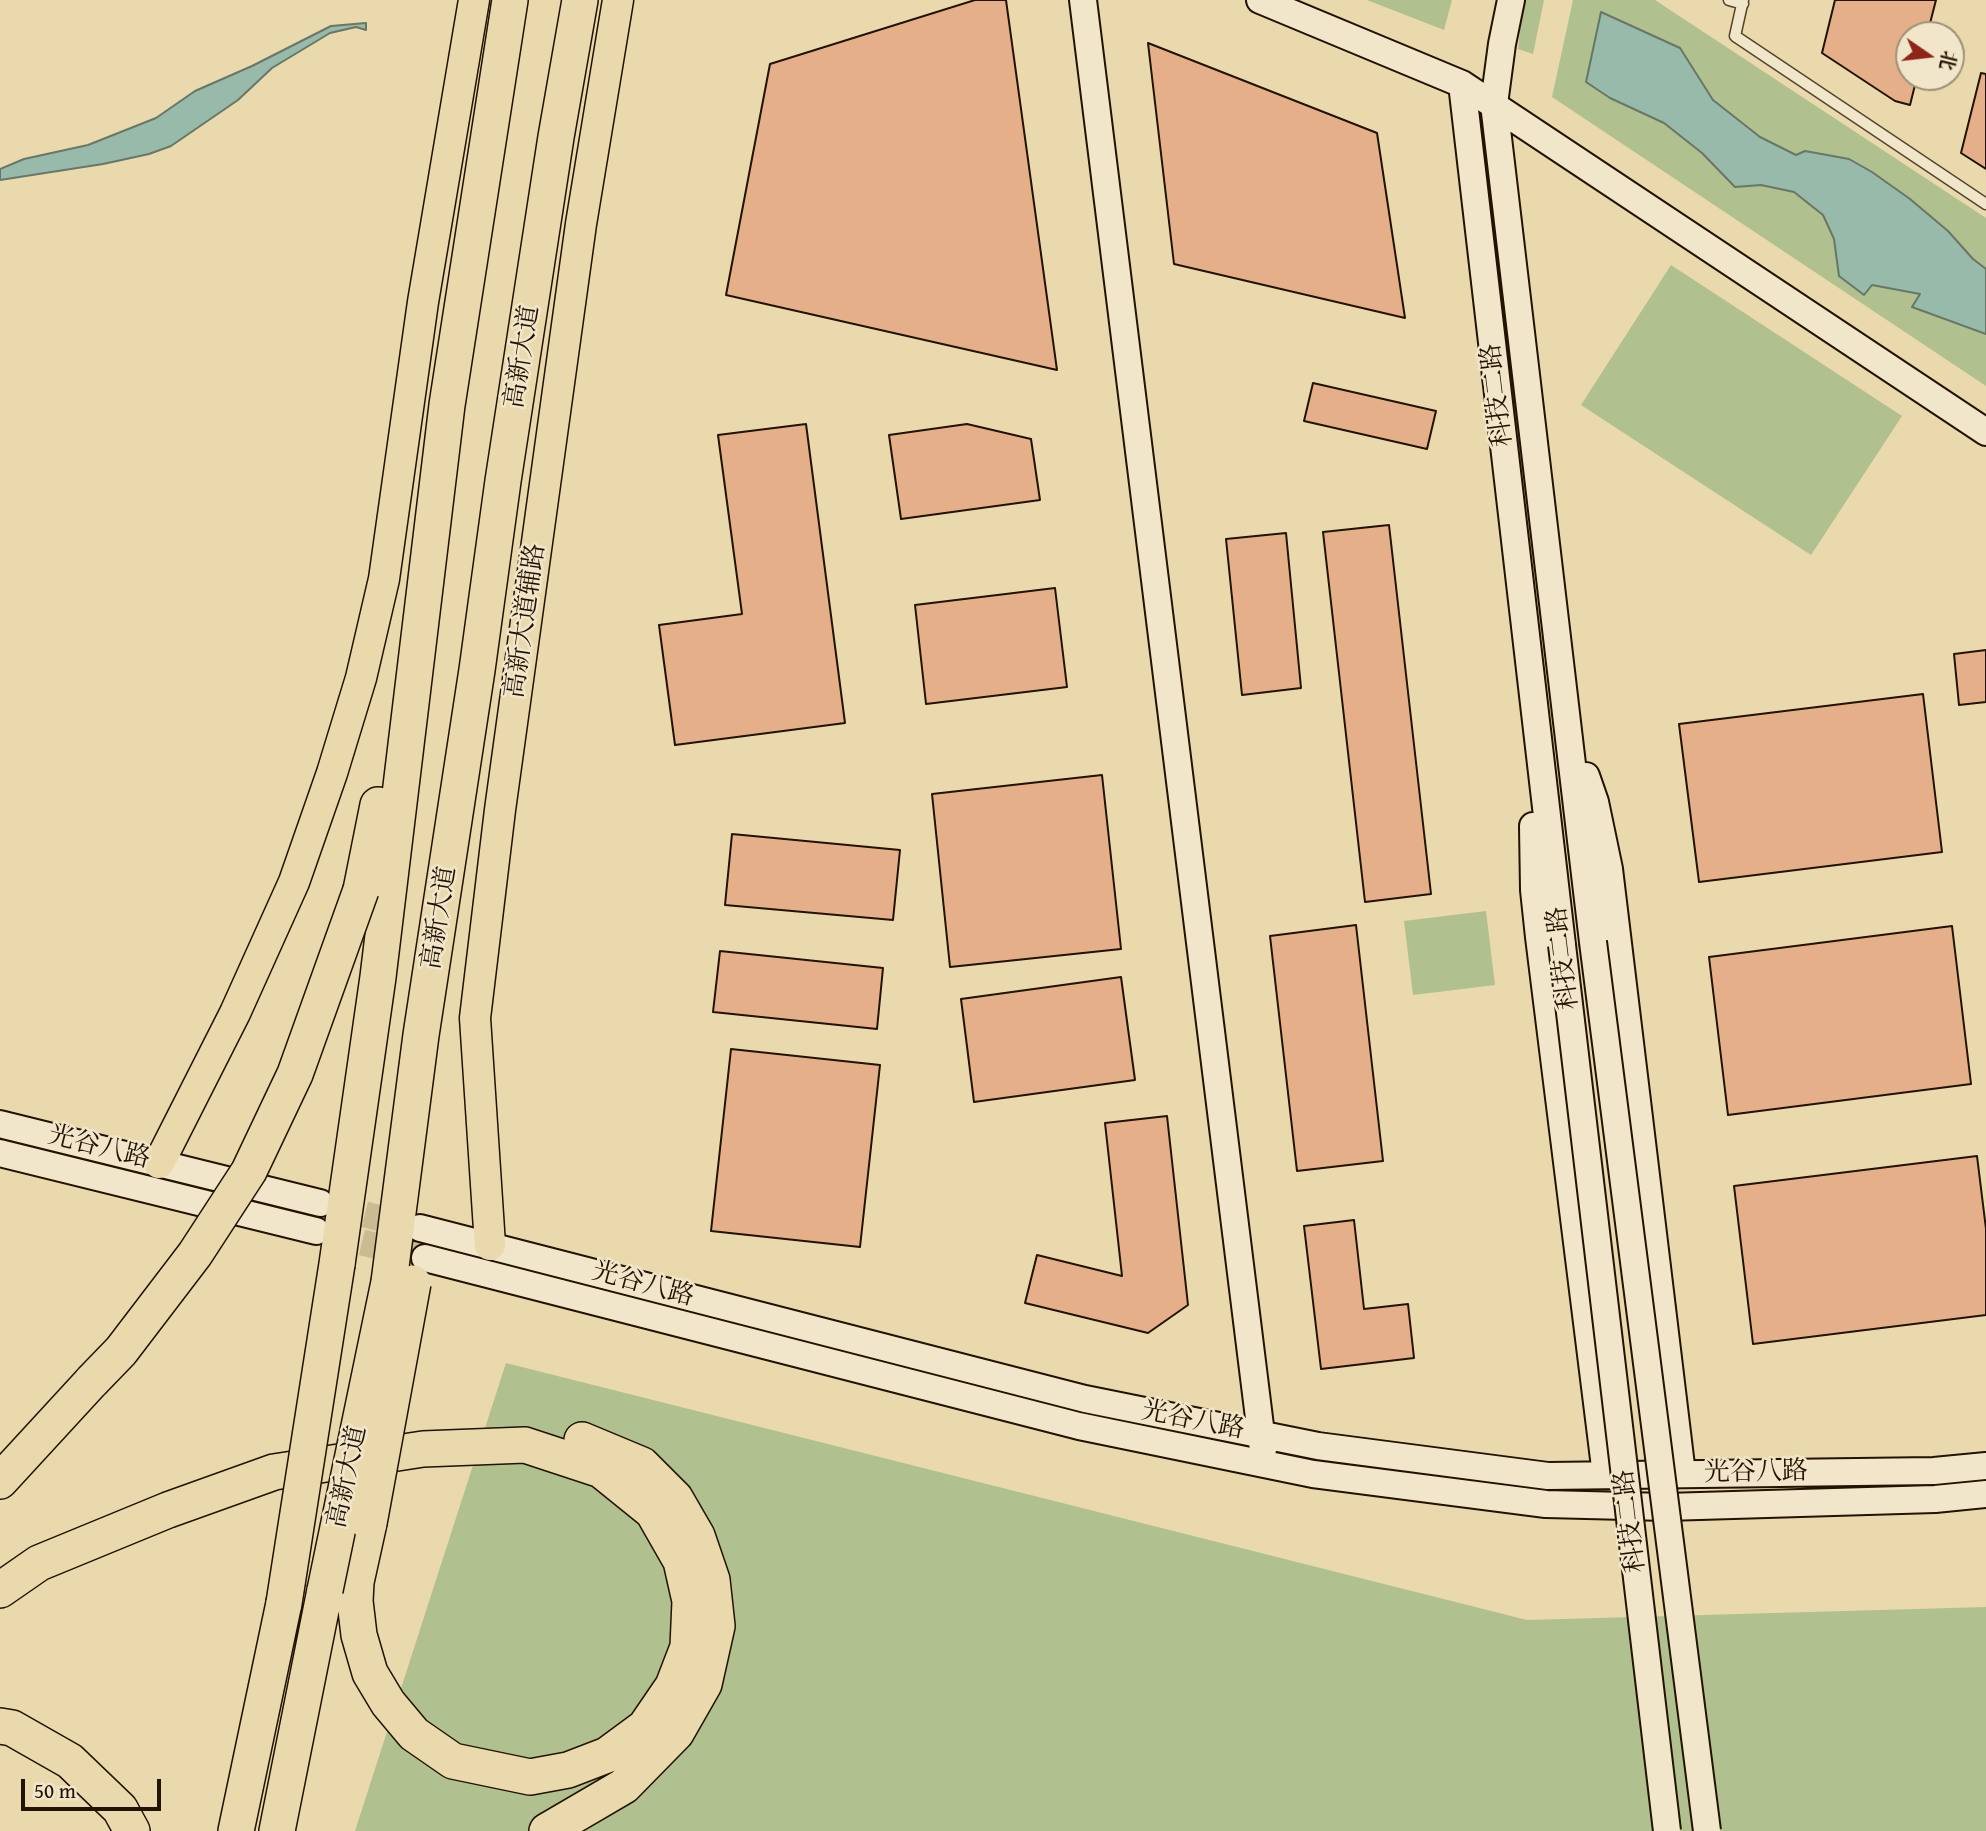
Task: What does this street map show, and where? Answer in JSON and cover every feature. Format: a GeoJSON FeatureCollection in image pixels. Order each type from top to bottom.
{"type":"FeatureCollection","features":[{"type":"Feature","properties":{"kind":"highway","name":"高新大道"},"geometry":{"type":"LineString","coordinates":[[236,1831],[284,1603],[337,1264],[397,825],[447,405],[501,43],[510,0]]}},
{"type":"Feature","properties":{"kind":"highway","name":"高新大道"},"geometry":{"type":"LineString","coordinates":[[277,1831],[325,1590],[409,1274],[421,1035],[556,136],[580,0]]}},
{"type":"Feature","properties":{"kind":"highway"},"geometry":{"type":"LineString","coordinates":[[0,1481],[121,1351],[195,1254],[248,1171],[295,1074],[361,890],[376,821],[447,405]]}},
{"type":"Feature","properties":{"kind":"highway"},"geometry":{"type":"LineString","coordinates":[[397,825],[453,834]]}},
{"type":"Feature","properties":{"kind":"highway"},"geometry":{"type":"LineString","coordinates":[[0,1590],[39,1563],[168,1510],[274,1472],[423,1449],[525,1444],[601,1470],[653,1512],[681,1561],[690,1601],[688,1647],[673,1686],[645,1727],[607,1755],[568,1770],[530,1777],[453,1761],[414,1734],[388,1703],[370,1674],[359,1635],[356,1582],[369,1523],[409,1274]]}},
{"type":"Feature","properties":{"kind":"highway"},"geometry":{"type":"LineString","coordinates":[[0,1565],[164,1492],[263,1459],[435,1427],[502,1424],[556,1430],[642,1465],[675,1498],[697,1536],[712,1580],[717,1626],[705,1684],[676,1733],[624,1786],[547,1831]]}},
{"type":"Feature","properties":{"kind":"highway"},"geometry":{"type":"LineString","coordinates":[[0,1726],[12,1728],[71,1760],[120,1809],[132,1831]]}},
{"type":"Feature","properties":{"kind":"main road"},"geometry":{"type":"LineString","coordinates":[[159,1163],[235,1013],[294,882],[361,678],[384,579],[424,302],[474,0]]}},
{"type":"Feature","properties":{"kind":"main road"},"geometry":{"type":"LineString","coordinates":[[494,0],[501,43]]}},
{"type":"Feature","properties":{"kind":"main road","name":"高新大道辅路"},"geometry":{"type":"LineString","coordinates":[[490,1245],[475,1018],[502,796],[580,224],[618,0]]}},
{"type":"Feature","properties":{"kind":"main road"},"geometry":{"type":"LineString","coordinates":[[522,366],[580,224]]}},
{"type":"Feature","properties":{"kind":"street"},"geometry":{"type":"LineString","coordinates":[[1083,0],[1264,1464]]}},
{"type":"Feature","properties":{"kind":"street"},"geometry":{"type":"LineString","coordinates":[[1259,0],[1462,84],[1986,432]]}},
{"type":"Feature","properties":{"kind":"street","name":"科技二路"},"geometry":{"type":"LineString","coordinates":[[1511,0],[1494,104],[1593,942],[1707,1831]]}},
{"type":"Feature","properties":{"kind":"street","name":"科技二路"},"geometry":{"type":"LineString","coordinates":[[1462,84],[1668,1831]]}},
{"type":"Feature","properties":{"kind":"street"},"geometry":{"type":"LineString","coordinates":[[1569,729],[1595,802],[1609,869],[1682,1474]]}},
{"type":"Feature","properties":{"kind":"street"},"geometry":{"type":"LineString","coordinates":[[1537,734],[1532,821],[1534,890],[1606,1475]]}},
{"type":"Feature","properties":{"kind":"street","name":"光谷八路"},"geometry":{"type":"LineString","coordinates":[[0,1124],[320,1203]]}},
{"type":"Feature","properties":{"kind":"street","name":"光谷八路"},"geometry":{"type":"LineString","coordinates":[[0,1153],[316,1231]]}},
{"type":"Feature","properties":{"kind":"street","name":"光谷八路"},"geometry":{"type":"LineString","coordinates":[[420,1228],[1085,1399],[1318,1446],[1548,1476],[1934,1471],[1986,1466]]}},
{"type":"Feature","properties":{"kind":"street","name":"光谷八路"},"geometry":{"type":"LineString","coordinates":[[409,1274],[1079,1426],[1313,1474],[1546,1504],[1667,1507],[1935,1499],[1986,1494]]}},
{"type":"Feature","properties":{"kind":"lane"},"geometry":{"type":"LineString","coordinates":[[1728,0],[1743,2],[1735,36],[1986,204]]}},
{"type":"Feature","properties":{"kind":"green space"},"geometry":{"type":"Polygon","coordinates":[[[1367,0],[1452,0],[1444,30],[1367,0]]]}},
{"type":"Feature","properties":{"kind":"green space"},"geometry":{"type":"Polygon","coordinates":[[[1523,0],[1544,0],[1533,54],[1518,49],[1523,0]]]}},
{"type":"Feature","properties":{"kind":"green space"},"geometry":{"type":"Polygon","coordinates":[[[1573,0],[1655,0],[1986,218],[1986,269],[1973,259],[1948,231],[1872,172],[1849,159],[1796,156],[1760,137],[1714,100],[1680,48],[1601,12],[1610,98],[1664,123],[1702,153],[1735,187],[1761,185],[1794,192],[1823,215],[1834,239],[1839,276],[1863,295],[1872,285],[1920,294],[1913,307],[1986,334],[1986,386],[1552,97],[1573,0]]]}},
{"type":"Feature","properties":{"kind":"green space"},"geometry":{"type":"Polygon","coordinates":[[[1671,265],[1902,416],[1811,555],[1581,405],[1671,265]]]}},
{"type":"Feature","properties":{"kind":"green space"},"geometry":{"type":"Polygon","coordinates":[[[1486,911],[1495,985],[1413,995],[1404,921],[1486,911]]]}},
{"type":"Feature","properties":{"kind":"green space"},"geometry":{"type":"Polygon","coordinates":[[[506,1363],[1527,1620],[1986,1607],[1986,1831],[355,1831],[506,1363]]]}},
{"type":"Feature","properties":{"kind":"shaded area"},"geometry":{"type":"Polygon","coordinates":[[[1601,12],[1680,48],[1713,100],[1760,137],[1796,155],[1805,151],[1849,159],[1910,199],[1948,231],[1973,259],[1986,269],[1986,334],[1912,307],[1920,294],[1872,285],[1864,295],[1839,276],[1834,239],[1823,215],[1794,192],[1761,185],[1735,187],[1702,153],[1664,123],[1610,98],[1586,82],[1601,12]]]}},
{"type":"Feature","properties":{"kind":"shaded area"},"geometry":{"type":"Polygon","coordinates":[[[366,23],[366,30],[356,27],[330,33],[272,68],[238,100],[171,146],[149,154],[103,164],[0,180],[0,169],[24,159],[88,145],[156,118],[195,91],[331,26],[366,23]]]}},
{"type":"Feature","properties":{"kind":"building"},"geometry":{"type":"Polygon","coordinates":[[[975,0],[1006,0],[1057,370],[726,295],[770,64],[975,0]]]}},
{"type":"Feature","properties":{"kind":"building"},"geometry":{"type":"Polygon","coordinates":[[[1835,0],[1936,0],[1931,21],[1895,21],[1895,91],[1914,91],[1910,105],[1895,101],[1822,53],[1835,0]]]}},
{"type":"Feature","properties":{"kind":"building"},"geometry":{"type":"Polygon","coordinates":[[[1148,43],[1377,133],[1405,318],[1174,264],[1148,43]]]}},
{"type":"Feature","properties":{"kind":"building"},"geometry":{"type":"Polygon","coordinates":[[[1981,73],[1986,74],[1986,169],[1961,153],[1981,73]]]}},
{"type":"Feature","properties":{"kind":"building"},"geometry":{"type":"Polygon","coordinates":[[[1313,383],[1436,411],[1427,449],[1304,421],[1313,383]]]}},
{"type":"Feature","properties":{"kind":"building"},"geometry":{"type":"Polygon","coordinates":[[[806,424],[845,723],[675,745],[659,625],[742,614],[718,435],[806,424]]]}},
{"type":"Feature","properties":{"kind":"building"},"geometry":{"type":"Polygon","coordinates":[[[967,424],[1031,439],[1040,500],[901,519],[889,435],[967,424]]]}},
{"type":"Feature","properties":{"kind":"building"},"geometry":{"type":"Polygon","coordinates":[[[1389,525],[1431,894],[1365,902],[1323,532],[1389,525]]]}},
{"type":"Feature","properties":{"kind":"building"},"geometry":{"type":"Polygon","coordinates":[[[1286,533],[1301,688],[1242,695],[1226,539],[1286,533]]]}},
{"type":"Feature","properties":{"kind":"building"},"geometry":{"type":"Polygon","coordinates":[[[1055,588],[1067,687],[926,704],[915,605],[1055,588]]]}},
{"type":"Feature","properties":{"kind":"building"},"geometry":{"type":"Polygon","coordinates":[[[1986,650],[1986,702],[1959,705],[1954,654],[1986,650]]]}},
{"type":"Feature","properties":{"kind":"building"},"geometry":{"type":"Polygon","coordinates":[[[1923,694],[1942,852],[1699,882],[1679,724],[1923,694]]]}},
{"type":"Feature","properties":{"kind":"building"},"geometry":{"type":"Polygon","coordinates":[[[1102,775],[1121,949],[950,967],[932,794],[1102,775]]]}},
{"type":"Feature","properties":{"kind":"building"},"geometry":{"type":"Polygon","coordinates":[[[732,834],[900,850],[893,920],[725,905],[732,834]]]}},
{"type":"Feature","properties":{"kind":"building"},"geometry":{"type":"Polygon","coordinates":[[[1356,925],[1383,1161],[1297,1171],[1270,936],[1356,925]]]}},
{"type":"Feature","properties":{"kind":"building"},"geometry":{"type":"Polygon","coordinates":[[[1952,926],[1971,1084],[1728,1115],[1709,957],[1952,926]]]}},
{"type":"Feature","properties":{"kind":"building"},"geometry":{"type":"Polygon","coordinates":[[[720,951],[883,968],[877,1029],[713,1012],[720,951]]]}},
{"type":"Feature","properties":{"kind":"building"},"geometry":{"type":"Polygon","coordinates":[[[1121,977],[1135,1080],[974,1102],[961,999],[1121,977]]]}},
{"type":"Feature","properties":{"kind":"building"},"geometry":{"type":"Polygon","coordinates":[[[731,1049],[880,1065],[860,1247],[711,1231],[731,1049]]]}},
{"type":"Feature","properties":{"kind":"building"},"geometry":{"type":"Polygon","coordinates":[[[1167,1116],[1188,1305],[1148,1333],[1025,1303],[1037,1255],[1122,1276],[1105,1123],[1167,1116]]]}},
{"type":"Feature","properties":{"kind":"building"},"geometry":{"type":"Polygon","coordinates":[[[1977,1156],[1986,1229],[1986,1315],[1753,1344],[1734,1186],[1977,1156]]]}},
{"type":"Feature","properties":{"kind":"building"},"geometry":{"type":"Polygon","coordinates":[[[1354,1220],[1364,1309],[1408,1304],[1414,1358],[1321,1369],[1304,1226],[1354,1220]]]}},
{"type":"Feature","properties":{"kind":"tunnel"},"geometry":{"type":"LineString","coordinates":[[327,1205],[415,1227]]}},
{"type":"Feature","properties":{"kind":"tunnel"},"geometry":{"type":"LineString","coordinates":[[324,1233],[425,1258]]}}]}
